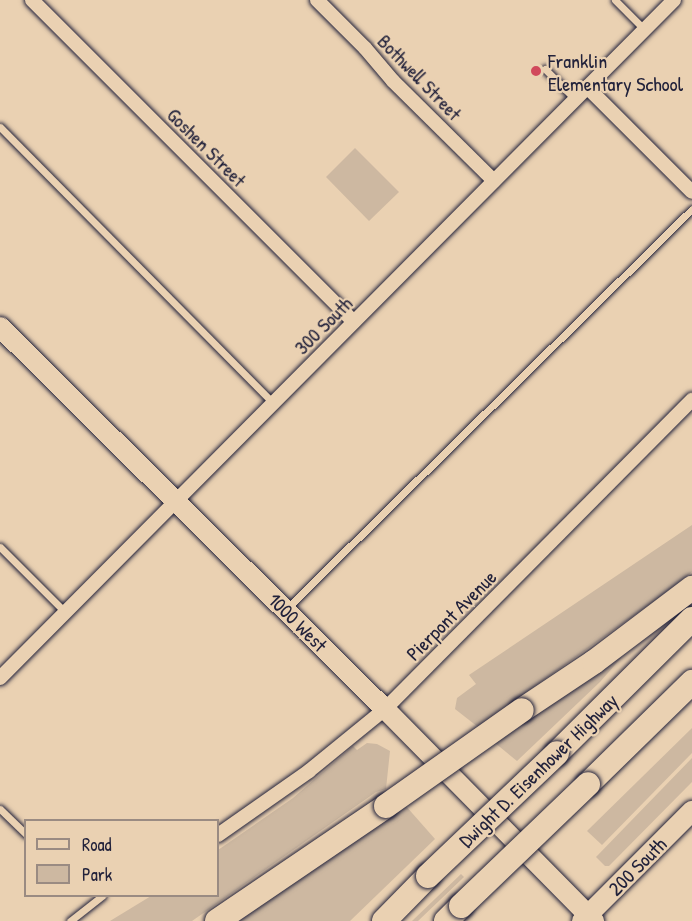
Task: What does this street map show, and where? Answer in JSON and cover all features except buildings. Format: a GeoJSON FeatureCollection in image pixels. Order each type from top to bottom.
{"type":"FeatureCollection","features":[{"type":"Feature","properties":{"kind":"highway"},"geometry":{"type":"LineString","coordinates":[[217,921],[594,662],[692,588]]}},
{"type":"Feature","properties":{"kind":"highway","name":"Dwight D. Eisenhower Highway"},"geometry":{"type":"LineString","coordinates":[[384,921],[692,619]]}},
{"type":"Feature","properties":{"kind":"highway"},"geometry":{"type":"LineString","coordinates":[[453,914],[692,682]]}},
{"type":"Feature","properties":{"kind":"street","name":"Goshen Street"},"geometry":{"type":"LineString","coordinates":[[33,0],[354,322]]}},
{"type":"Feature","properties":{"kind":"street","name":"Bothwell Street"},"geometry":{"type":"LineString","coordinates":[[317,0],[494,181]]}},
{"type":"Feature","properties":{"kind":"street","name":"300 South"},"geometry":{"type":"LineString","coordinates":[[0,678],[675,0]]}},
{"type":"Feature","properties":{"kind":"street"},"geometry":{"type":"LineString","coordinates":[[587,87],[692,192]]}},
{"type":"Feature","properties":{"kind":"street","name":"1000 West"},"geometry":{"type":"LineString","coordinates":[[0,327],[386,709],[588,919]]}},
{"type":"Feature","properties":{"kind":"street","name":"Pierpont Avenue"},"geometry":{"type":"LineString","coordinates":[[219,834],[309,771],[386,709],[692,400]]}},
{"type":"Feature","properties":{"kind":"street","name":"200 South"},"geometry":{"type":"LineString","coordinates":[[588,919],[692,811]]}},
{"type":"Feature","properties":{"kind":"lane"},"geometry":{"type":"LineString","coordinates":[[615,0],[645,30]]}},
{"type":"Feature","properties":{"kind":"lane"},"geometry":{"type":"LineString","coordinates":[[545,69],[575,99]]}},
{"type":"Feature","properties":{"kind":"lane"},"geometry":{"type":"LineString","coordinates":[[0,127],[273,404]]}},
{"type":"Feature","properties":{"kind":"lane"},"geometry":{"type":"LineString","coordinates":[[286,609],[692,209]]}},
{"type":"Feature","properties":{"kind":"lane"},"geometry":{"type":"LineString","coordinates":[[0,548],[66,612]]}},
{"type":"Feature","properties":{"kind":"lane"},"geometry":{"type":"LineString","coordinates":[[0,809],[24,832]]}},
{"type":"Feature","properties":{"kind":"lane"},"geometry":{"type":"LineString","coordinates":[[70,921],[101,897]]}},
{"type":"Feature","properties":{"kind":"green space"},"geometry":{"type":"Polygon","coordinates":[[[355,148],[399,192],[369,221],[326,177],[355,148]]]}},
{"type":"Feature","properties":{"kind":"green space"},"geometry":{"type":"Polygon","coordinates":[[[692,525],[692,572],[478,727],[455,709],[457,698],[476,684],[469,675],[692,525]]]}},
{"type":"Feature","properties":{"kind":"green space"},"geometry":{"type":"Polygon","coordinates":[[[618,656],[621,658],[600,682],[517,761],[495,743],[618,656]]]}},
{"type":"Feature","properties":{"kind":"green space"},"geometry":{"type":"Polygon","coordinates":[[[692,728],[692,753],[602,845],[587,831],[692,728]]]}},
{"type":"Feature","properties":{"kind":"green space"},"geometry":{"type":"Polygon","coordinates":[[[367,743],[377,744],[390,751],[386,789],[376,792],[192,921],[110,921],[149,897],[219,897],[219,849],[293,798],[353,746],[357,750],[367,743]]]}},
{"type":"Feature","properties":{"kind":"green space"},"geometry":{"type":"Polygon","coordinates":[[[692,758],[692,782],[609,866],[605,866],[596,857],[692,758]]]}},
{"type":"Feature","properties":{"kind":"green space"},"geometry":{"type":"Polygon","coordinates":[[[405,805],[435,839],[350,921],[236,921],[405,805]]]}},
{"type":"Feature","properties":{"kind":"green space"},"geometry":{"type":"Polygon","coordinates":[[[461,874],[464,877],[418,921],[412,921],[461,874]]]}},
{"type":"Feature","properties":{"kind":"place","name":"Franklin Elementary School"},"geometry":{"type":"Point","coordinates":[536,71]}}]}
